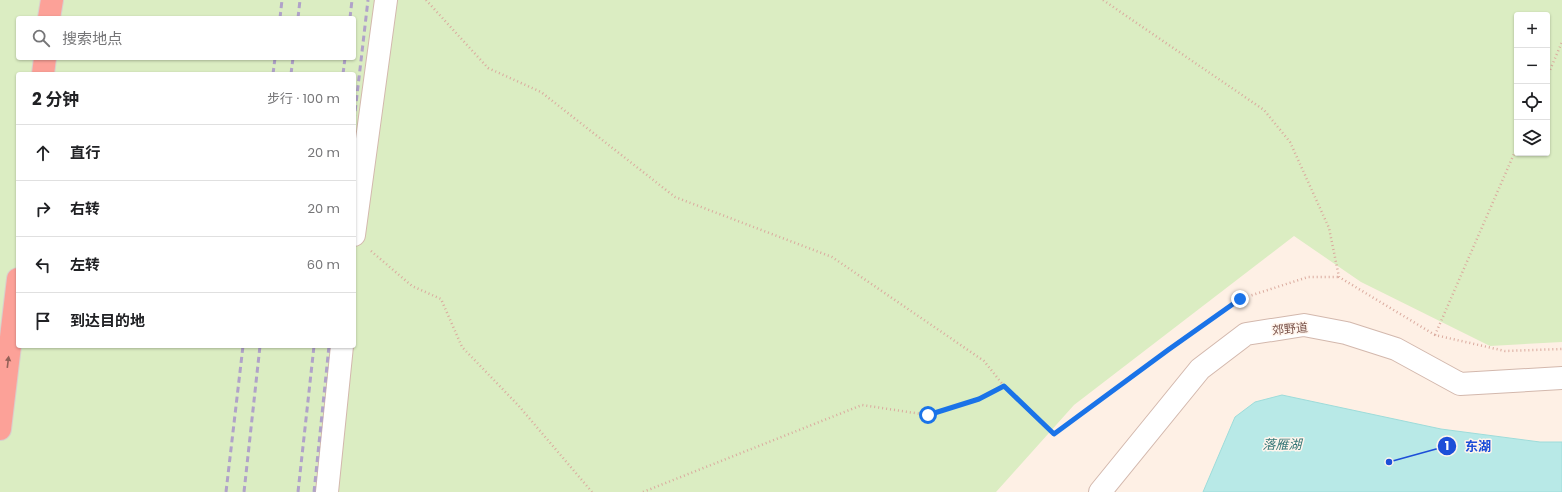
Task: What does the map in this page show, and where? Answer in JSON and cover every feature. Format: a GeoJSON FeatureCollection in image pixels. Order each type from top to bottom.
{"type":"FeatureCollection","features":[{"type":"Feature","properties":{"kind":"highway"},"geometry":{"type":"LineString","coordinates":[[49,16],[52,0]]}},
{"type":"Feature","properties":{"kind":"highway"},"geometry":{"type":"LineString","coordinates":[[43,72],[45,60]]}},
{"type":"Feature","properties":{"kind":"highway"},"geometry":{"type":"LineString","coordinates":[[0,428],[16,296]]}},
{"type":"Feature","properties":{"kind":"street"},"geometry":{"type":"LineString","coordinates":[[360,240],[386,0]]}},
{"type":"Feature","properties":{"kind":"street","name":"郊野道"},"geometry":{"type":"LineString","coordinates":[[1100,492],[1200,369],[1246,334],[1304,325],[1346,333],[1396,349],[1460,384],[1562,378]]}},
{"type":"Feature","properties":{"kind":"street"},"geometry":{"type":"LineString","coordinates":[[327,492],[342,348]]}},
{"type":"Feature","properties":{"kind":"path"},"geometry":{"type":"LineString","coordinates":[[426,0],[488,68],[541,92],[675,197],[832,257],[984,361],[1004,386],[1054,434],[1240,299],[1308,277],[1339,277],[1435,335],[1505,351],[1562,349]]}},
{"type":"Feature","properties":{"kind":"path"},"geometry":{"type":"LineString","coordinates":[[1103,0],[1264,110],[1290,142],[1329,228],[1339,277]]}},
{"type":"Feature","properties":{"kind":"path"},"geometry":{"type":"LineString","coordinates":[[1550,70],[1562,42]]}},
{"type":"Feature","properties":{"kind":"path"},"geometry":{"type":"LineString","coordinates":[[1435,335],[1514,153]]}},
{"type":"Feature","properties":{"kind":"path"},"geometry":{"type":"LineString","coordinates":[[360,240],[412,286],[441,299],[462,347],[518,405],[592,492]]}},
{"type":"Feature","properties":{"kind":"path"},"geometry":{"type":"LineString","coordinates":[[643,492],[862,404],[928,415],[979,399],[1004,386]]}},
{"type":"Feature","properties":{"kind":"green space"},"geometry":{"type":"Polygon","coordinates":[[[0,0],[1562,0],[1562,342],[1490,346],[1361,282],[1294,236],[1074,405],[996,492],[0,492],[0,0]]]}},
{"type":"Feature","properties":{"kind":"water","name":"落雁湖"},"geometry":{"type":"Polygon","coordinates":[[[1282,395],[1441,429],[1540,442],[1562,442],[1562,492],[1203,492],[1235,417],[1255,402],[1282,395]]]}},
{"type":"Feature","properties":{"kind":"railway"},"geometry":{"type":"LineString","coordinates":[[280,16],[282,0]]}},
{"type":"Feature","properties":{"kind":"railway"},"geometry":{"type":"LineString","coordinates":[[298,16],[300,0]]}},
{"type":"Feature","properties":{"kind":"railway"},"geometry":{"type":"LineString","coordinates":[[350,16],[352,0]]}},
{"type":"Feature","properties":{"kind":"railway"},"geometry":{"type":"LineString","coordinates":[[356,104],[368,0]]}},
{"type":"Feature","properties":{"kind":"railway"},"geometry":{"type":"LineString","coordinates":[[273,72],[275,60]]}},
{"type":"Feature","properties":{"kind":"railway"},"geometry":{"type":"LineString","coordinates":[[291,72],[293,60]]}},
{"type":"Feature","properties":{"kind":"railway"},"geometry":{"type":"LineString","coordinates":[[343,72],[345,60]]}},
{"type":"Feature","properties":{"kind":"railway"},"geometry":{"type":"LineString","coordinates":[[226,492],[243,348]]}},
{"type":"Feature","properties":{"kind":"railway"},"geometry":{"type":"LineString","coordinates":[[244,492],[260,348]]}},
{"type":"Feature","properties":{"kind":"railway"},"geometry":{"type":"LineString","coordinates":[[298,492],[314,348]]}},
{"type":"Feature","properties":{"kind":"railway"},"geometry":{"type":"LineString","coordinates":[[314,492],[329,348]]}},
{"type":"Feature","properties":{"kind":"place","name":"东湖"},"geometry":{"type":"Point","coordinates":[1389,462]}},
{"type":"Feature","properties":{"kind":"route"},"geometry":{"type":"LineString","coordinates":[[928,415],[979,399],[1004,386],[1054,434],[1240,299]]}}]}
